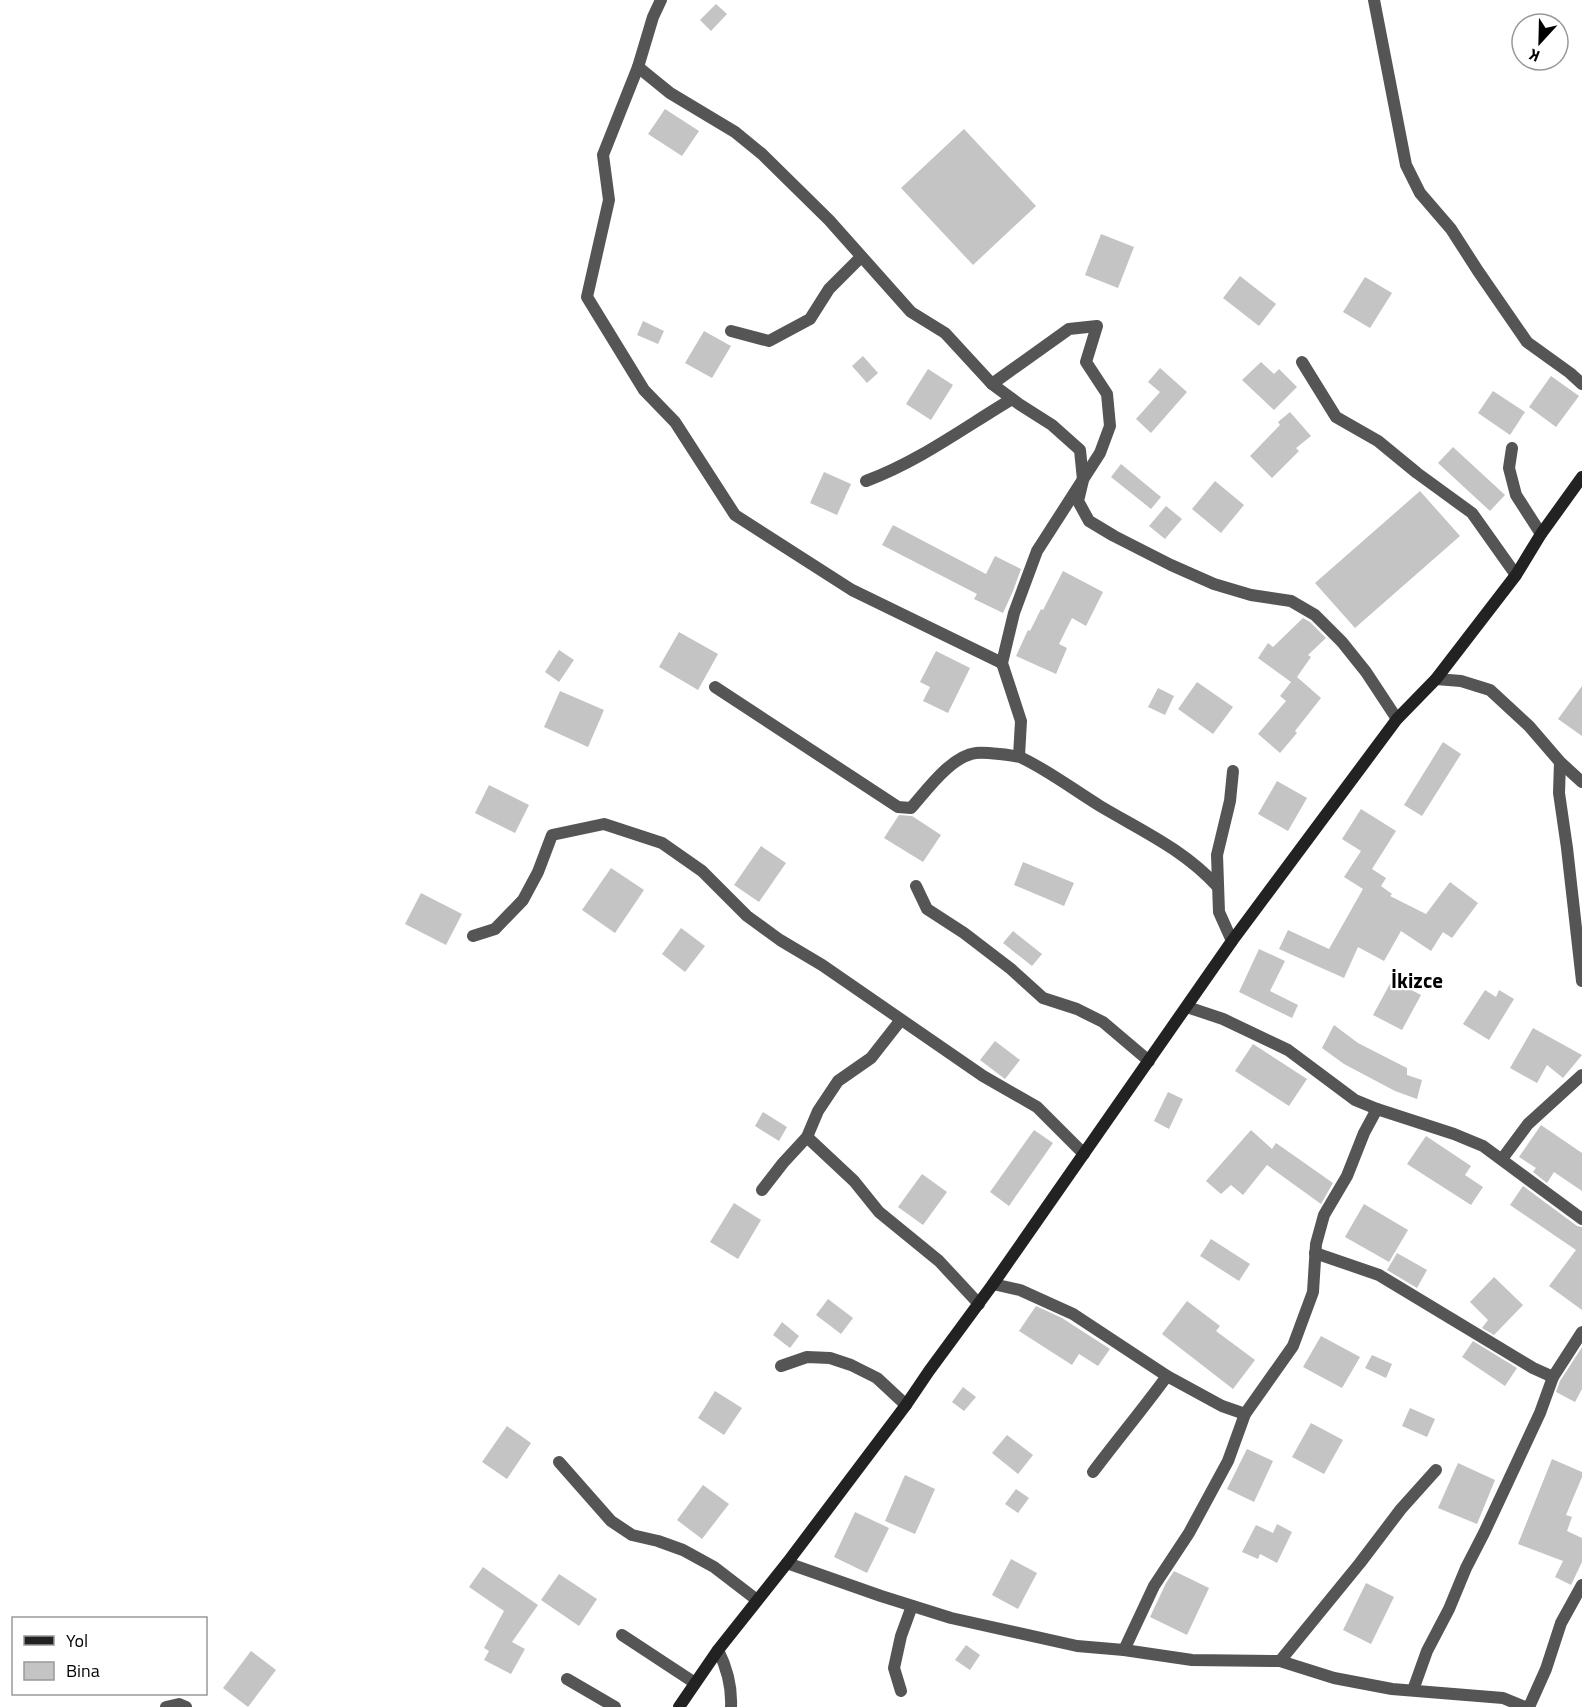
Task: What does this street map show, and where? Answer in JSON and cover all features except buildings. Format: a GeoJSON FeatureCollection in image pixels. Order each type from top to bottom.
{"type":"FeatureCollection","features":[{"type":"Feature","properties":{"kind":"main road"},"geometry":{"type":"LineString","coordinates":[[678,1707],[718,1650],[788,1563],[906,1405],[1232,941],[1397,718],[1436,679],[1516,575],[1541,534],[1582,477]]}},
{"type":"Feature","properties":{"kind":"street"},"geometry":{"type":"LineString","coordinates":[[661,0],[653,17],[638,67],[603,155],[609,200],[587,297],[644,390],[675,422],[735,515],[852,590],[1002,663]]}},
{"type":"Feature","properties":{"kind":"street"},"geometry":{"type":"LineString","coordinates":[[1374,0],[1406,165],[1419,193],[1451,229],[1527,342],[1582,384]]}},
{"type":"Feature","properties":{"kind":"street"},"geometry":{"type":"LineString","coordinates":[[638,67],[670,93],[735,132],[762,154],[829,220],[911,312],[945,333],[992,384],[1052,425],[1080,450],[1083,480],[1078,501],[1089,521],[1114,536],[1214,585],[1251,595],[1291,601],[1315,615],[1342,642],[1366,672],[1397,718]]}},
{"type":"Feature","properties":{"kind":"street"},"geometry":{"type":"LineString","coordinates":[[731,331],[769,341],[810,319],[829,289],[861,257]]}},
{"type":"Feature","properties":{"kind":"street"},"geometry":{"type":"LineString","coordinates":[[992,384],[1069,329],[1097,326],[1086,362],[1107,394],[1110,426],[1100,453],[1037,551],[1014,613],[1002,663],[1021,721],[1019,756]]}},
{"type":"Feature","properties":{"kind":"street"},"geometry":{"type":"LineString","coordinates":[[1302,362],[1336,417],[1378,441],[1472,513],[1516,575]]}},
{"type":"Feature","properties":{"kind":"street"},"geometry":{"type":"LineString","coordinates":[[866,481],[885,474],[931,449],[1012,399]]}},
{"type":"Feature","properties":{"kind":"street"},"geometry":{"type":"LineString","coordinates":[[1512,448],[1509,468],[1515,495],[1541,534]]}},
{"type":"Feature","properties":{"kind":"street"},"geometry":{"type":"LineString","coordinates":[[1436,679],[1461,681],[1490,690],[1582,782]]}},
{"type":"Feature","properties":{"kind":"street"},"geometry":{"type":"LineString","coordinates":[[715,687],[898,807],[911,808],[949,764],[975,753],[1019,756],[1167,844],[1203,871],[1217,886]]}},
{"type":"Feature","properties":{"kind":"street"},"geometry":{"type":"LineString","coordinates":[[1560,762],[1558,793],[1567,848],[1582,981]]}},
{"type":"Feature","properties":{"kind":"street"},"geometry":{"type":"LineString","coordinates":[[1232,941],[1219,912],[1217,855],[1230,801],[1233,771]]}},
{"type":"Feature","properties":{"kind":"street"},"geometry":{"type":"LineString","coordinates":[[473,936],[495,929],[523,900],[538,872],[552,835],[604,824],[662,843],[702,871],[747,916],[780,940],[822,965],[900,1021],[983,1076],[1037,1107],[1084,1154]]}},
{"type":"Feature","properties":{"kind":"street"},"geometry":{"type":"LineString","coordinates":[[916,886],[927,909],[964,933],[1011,969],[1043,998],[1077,1009],[1103,1022],[1149,1061]]}},
{"type":"Feature","properties":{"kind":"street"},"geometry":{"type":"LineString","coordinates":[[1187,1007],[1224,1020],[1288,1050],[1354,1100],[1483,1146],[1582,1220]]}},
{"type":"Feature","properties":{"kind":"street"},"geometry":{"type":"LineString","coordinates":[[762,1190],[783,1162],[807,1137],[818,1111],[838,1081],[871,1058],[900,1021]]}},
{"type":"Feature","properties":{"kind":"street"},"geometry":{"type":"LineString","coordinates":[[1502,1159],[1528,1124],[1582,1075]]}},
{"type":"Feature","properties":{"kind":"street"},"geometry":{"type":"LineString","coordinates":[[1124,1650],[1154,1586],[1189,1533],[1228,1461],[1245,1414],[1293,1346],[1313,1292],[1316,1244],[1324,1215],[1347,1176],[1364,1133],[1377,1109]]}},
{"type":"Feature","properties":{"kind":"street"},"geometry":{"type":"LineString","coordinates":[[807,1137],[854,1181],[879,1212],[939,1261],[979,1304]]}},
{"type":"Feature","properties":{"kind":"street"},"geometry":{"type":"LineString","coordinates":[[1316,1253],[1379,1275],[1533,1368],[1553,1377]]}},
{"type":"Feature","properties":{"kind":"street"},"geometry":{"type":"LineString","coordinates":[[993,1284],[1020,1290],[1073,1314],[1167,1376],[1222,1406],[1245,1414]]}},
{"type":"Feature","properties":{"kind":"street"},"geometry":{"type":"LineString","coordinates":[[1413,1690],[1427,1651],[1449,1609],[1466,1568],[1540,1413],[1553,1377],[1582,1332]]}},
{"type":"Feature","properties":{"kind":"street"},"geometry":{"type":"LineString","coordinates":[[781,1366],[807,1357],[830,1358],[877,1378],[906,1405]]}},
{"type":"Feature","properties":{"kind":"street"},"geometry":{"type":"LineString","coordinates":[[1093,1472],[1167,1376]]}},
{"type":"Feature","properties":{"kind":"street"},"geometry":{"type":"LineString","coordinates":[[559,1462],[611,1521],[632,1535],[683,1550],[714,1567],[757,1600]]}},
{"type":"Feature","properties":{"kind":"street"},"geometry":{"type":"LineString","coordinates":[[1280,1661],[1401,1509],[1436,1470]]}},
{"type":"Feature","properties":{"kind":"street"},"geometry":{"type":"LineString","coordinates":[[788,1563],[951,1618],[1077,1646],[1192,1660],[1280,1661],[1334,1678],[1392,1689],[1503,1698],[1527,1707],[1546,1669],[1561,1623],[1582,1585]]}},
{"type":"Feature","properties":{"kind":"street"},"geometry":{"type":"LineString","coordinates":[[901,1691],[894,1668],[901,1636],[912,1606]]}},
{"type":"Feature","properties":{"kind":"street"},"geometry":{"type":"LineString","coordinates":[[622,1635],[695,1683]]}},
{"type":"Feature","properties":{"kind":"street"},"geometry":{"type":"LineString","coordinates":[[718,1650],[732,1692],[731,1707]]}},
{"type":"Feature","properties":{"kind":"street"},"geometry":{"type":"LineString","coordinates":[[567,1679],[615,1707]]}},
{"type":"Feature","properties":{"kind":"street"},"geometry":{"type":"LineString","coordinates":[[166,1707],[179,1704],[186,1707]]}},
{"type":"Feature","properties":{"kind":"district","name":"İkizce"},"geometry":{"type":"Point","coordinates":[1417,981]}}]}
